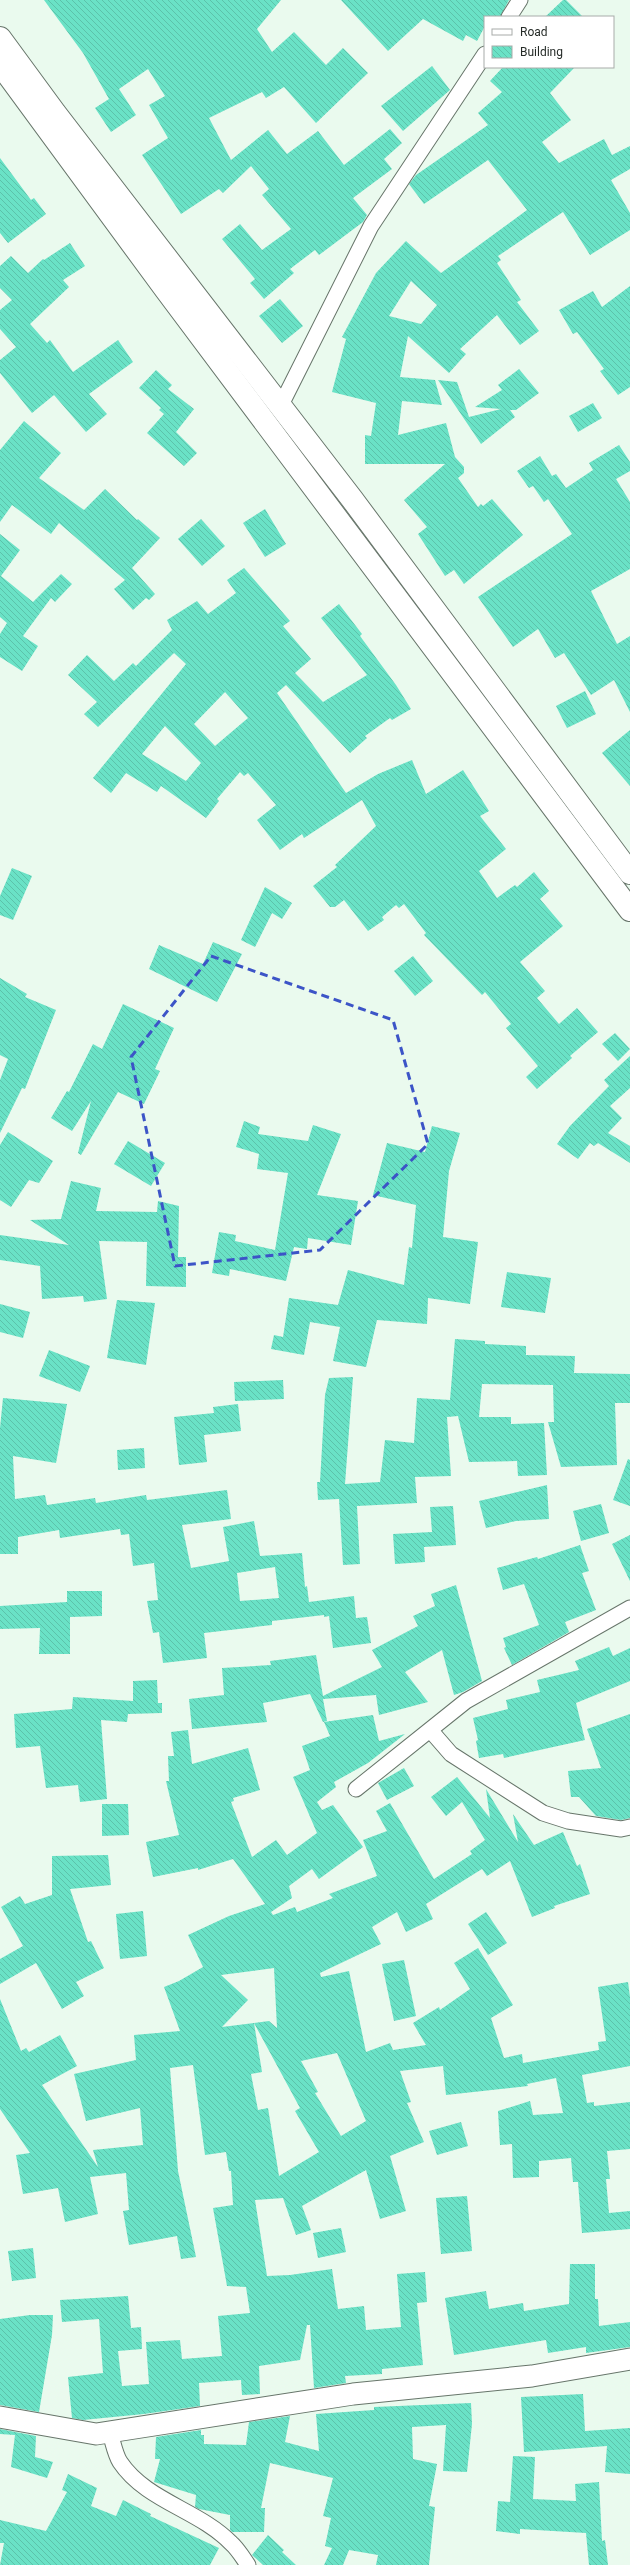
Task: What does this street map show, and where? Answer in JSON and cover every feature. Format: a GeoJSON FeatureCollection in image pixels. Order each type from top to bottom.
{"type":"FeatureCollection","features":[{"type":"Feature","properties":{"kind":"main road"},"geometry":{"type":"LineString","coordinates":[[0,38],[280,407],[352,499],[630,873]]}},
{"type":"Feature","properties":{"kind":"main road"},"geometry":{"type":"LineString","coordinates":[[0,64],[166,290],[630,910]]}},
{"type":"Feature","properties":{"kind":"street"},"geometry":{"type":"LineString","coordinates":[[510,16],[520,0]]}},
{"type":"Feature","properties":{"kind":"street"},"geometry":{"type":"LineString","coordinates":[[280,407],[371,226],[484,56]]}},
{"type":"Feature","properties":{"kind":"street"},"geometry":{"type":"LineString","coordinates":[[356,1789],[477,1694],[502,1682],[630,1608]]}},
{"type":"Feature","properties":{"kind":"street"},"geometry":{"type":"LineString","coordinates":[[431,1731],[451,1754],[543,1813],[575,1822],[621,1829],[630,1827]]}},
{"type":"Feature","properties":{"kind":"street"},"geometry":{"type":"LineString","coordinates":[[0,2417],[96,2434],[353,2394],[532,2376],[630,2359]]}},
{"type":"Feature","properties":{"kind":"street"},"geometry":{"type":"LineString","coordinates":[[110,2432],[119,2460],[134,2478],[158,2496],[213,2528],[232,2543],[248,2565]]}},
{"type":"Feature","properties":{"kind":"highlighted area"},"geometry":{"type":"Polygon","coordinates":[[[211,956],[393,1020],[428,1144],[320,1250],[175,1266],[131,1057],[211,956]]]}},
{"type":"Feature","properties":{"kind":"building"},"geometry":{"type":"Polygon","coordinates":[[[44,0],[281,0],[257,29],[272,52],[294,32],[326,65],[343,48],[368,73],[316,123],[284,87],[266,98],[262,92],[209,118],[231,160],[268,130],[287,154],[318,131],[344,165],[390,129],[402,143],[384,159],[392,169],[353,198],[367,215],[363,222],[319,255],[315,250],[290,269],[294,273],[264,299],[250,283],[255,279],[222,239],[240,224],[262,250],[291,229],[262,195],[269,189],[251,166],[223,193],[219,189],[181,214],[142,155],[168,138],[149,105],[165,96],[148,69],[119,89],[136,115],[111,132],[95,108],[109,99],[83,53],[44,0]]]}},
{"type":"Feature","properties":{"kind":"building"},"geometry":{"type":"Polygon","coordinates":[[[341,0],[509,0],[501,16],[484,16],[484,28],[477,41],[466,35],[463,41],[423,19],[388,51],[341,0]]]}},
{"type":"Feature","properties":{"kind":"building"},"geometry":{"type":"Polygon","coordinates":[[[563,0],[566,0],[582,16],[546,16],[563,0]]]}},
{"type":"Feature","properties":{"kind":"building"},"geometry":{"type":"Polygon","coordinates":[[[432,66],[450,90],[403,131],[381,106],[432,66]]]}},
{"type":"Feature","properties":{"kind":"building"},"geometry":{"type":"Polygon","coordinates":[[[502,68],[574,68],[550,93],[571,120],[542,142],[559,163],[604,139],[612,155],[630,146],[630,169],[611,180],[630,213],[630,230],[590,255],[563,212],[498,256],[501,260],[497,263],[521,300],[517,302],[539,331],[520,345],[497,315],[460,349],[466,354],[449,373],[408,336],[400,377],[435,380],[442,405],[402,401],[398,435],[446,423],[455,457],[464,467],[464,473],[458,478],[478,507],[481,504],[483,506],[492,499],[523,535],[464,584],[454,570],[445,576],[418,534],[427,527],[404,500],[445,464],[365,464],[365,435],[371,436],[376,403],[332,392],[346,339],[342,337],[376,273],[406,241],[441,273],[527,210],[488,160],[424,204],[409,184],[416,175],[488,125],[478,113],[502,92],[490,81],[502,68]],[[411,281],[389,316],[421,324],[437,305],[411,281]]]}},
{"type":"Feature","properties":{"kind":"building"},"geometry":{"type":"Polygon","coordinates":[[[0,158],[31,200],[34,198],[46,214],[8,243],[0,233],[0,158]]]}},
{"type":"Feature","properties":{"kind":"building"},"geometry":{"type":"Polygon","coordinates":[[[70,243],[85,266],[63,280],[69,287],[30,324],[47,343],[50,340],[73,372],[118,340],[133,362],[89,394],[107,414],[86,432],[54,395],[32,413],[0,373],[0,360],[16,347],[0,329],[0,310],[12,300],[0,288],[0,266],[11,256],[28,273],[43,259],[44,260],[70,243]]]}},
{"type":"Feature","properties":{"kind":"building"},"geometry":{"type":"Polygon","coordinates":[[[630,286],[630,387],[618,395],[600,371],[604,369],[577,332],[573,334],[559,310],[593,291],[602,307],[630,286]]]}},
{"type":"Feature","properties":{"kind":"building"},"geometry":{"type":"Polygon","coordinates":[[[280,299],[303,326],[282,343],[259,316],[280,299]]]}},
{"type":"Feature","properties":{"kind":"building"},"geometry":{"type":"Polygon","coordinates":[[[519,369],[539,393],[516,410],[510,410],[515,417],[481,444],[438,380],[457,382],[469,417],[501,409],[475,407],[502,390],[498,385],[519,369]]]}},
{"type":"Feature","properties":{"kind":"building"},"geometry":{"type":"Polygon","coordinates":[[[156,370],[172,385],[168,389],[194,409],[176,432],[197,453],[184,466],[147,433],[164,414],[159,410],[161,408],[139,388],[156,370]]]}},
{"type":"Feature","properties":{"kind":"building"},"geometry":{"type":"Polygon","coordinates":[[[593,403],[602,418],[578,432],[569,416],[593,403]]]}},
{"type":"Feature","properties":{"kind":"building"},"geometry":{"type":"Polygon","coordinates":[[[24,421],[61,453],[39,478],[84,510],[105,489],[137,520],[138,519],[160,538],[132,568],[155,594],[149,600],[146,598],[133,610],[114,589],[125,580],[59,523],[51,534],[12,505],[0,522],[0,450],[24,421]]]}},
{"type":"Feature","properties":{"kind":"building"},"geometry":{"type":"Polygon","coordinates":[[[619,445],[630,462],[630,471],[616,479],[630,502],[630,569],[591,591],[617,644],[630,636],[630,712],[614,680],[591,695],[564,653],[555,658],[538,629],[513,647],[478,597],[572,534],[548,499],[544,502],[533,486],[529,488],[517,471],[540,456],[552,476],[556,474],[566,488],[593,470],[589,463],[619,445]]]}},
{"type":"Feature","properties":{"kind":"building"},"geometry":{"type":"Polygon","coordinates":[[[265,509],[286,544],[265,557],[243,523],[265,509]]]}},
{"type":"Feature","properties":{"kind":"building"},"geometry":{"type":"Polygon","coordinates":[[[201,519],[225,546],[202,566],[178,539],[201,519]]]}},
{"type":"Feature","properties":{"kind":"building"},"geometry":{"type":"Polygon","coordinates":[[[0,534],[20,550],[1,576],[33,602],[61,574],[72,584],[55,602],[51,598],[23,636],[38,646],[22,671],[0,657],[0,634],[7,623],[0,617],[0,534]]]}},
{"type":"Feature","properties":{"kind":"building"},"geometry":{"type":"Polygon","coordinates":[[[244,568],[290,621],[283,626],[311,659],[295,673],[323,702],[367,675],[321,618],[339,604],[362,634],[360,636],[396,685],[411,709],[392,720],[390,718],[365,736],[367,738],[350,753],[286,685],[277,693],[346,793],[378,774],[412,760],[426,794],[463,770],[489,811],[480,816],[506,849],[479,871],[497,898],[515,885],[517,887],[534,872],[549,891],[540,899],[563,926],[520,962],[545,991],[537,998],[559,1024],[577,1008],[598,1032],[570,1056],[572,1058],[537,1089],[526,1077],[538,1066],[506,1028],[511,1024],[485,992],[482,995],[424,935],[426,933],[404,904],[399,908],[396,905],[382,917],[384,920],[368,931],[344,900],[335,907],[330,907],[313,886],[337,867],[335,865],[376,826],[362,800],[304,838],[302,834],[280,850],[257,820],[276,805],[248,773],[244,776],[240,772],[217,799],[219,801],[206,818],[161,786],[157,792],[126,773],[111,793],[93,778],[186,664],[174,653],[98,727],[84,714],[97,702],[68,675],[87,655],[114,681],[133,663],[136,666],[172,630],[167,620],[197,601],[208,614],[236,593],[227,580],[244,568]],[[225,692],[194,724],[215,746],[248,718],[225,692]],[[165,726],[142,754],[186,781],[201,763],[165,726]]]}},
{"type":"Feature","properties":{"kind":"building"},"geometry":{"type":"Polygon","coordinates":[[[585,691],[596,714],[567,728],[556,706],[585,691]]]}},
{"type":"Feature","properties":{"kind":"building"},"geometry":{"type":"Polygon","coordinates":[[[630,730],[630,786],[602,753],[630,730]]]}},
{"type":"Feature","properties":{"kind":"building"},"geometry":{"type":"Polygon","coordinates":[[[12,868],[32,876],[13,920],[0,915],[0,896],[12,868]]]}},
{"type":"Feature","properties":{"kind":"building"},"geometry":{"type":"Polygon","coordinates":[[[265,887],[292,903],[282,919],[272,913],[255,947],[241,940],[265,887]]]}},
{"type":"Feature","properties":{"kind":"building"},"geometry":{"type":"Polygon","coordinates":[[[213,942],[242,954],[217,1002],[149,969],[159,945],[203,964],[213,942]]]}},
{"type":"Feature","properties":{"kind":"building"},"geometry":{"type":"Polygon","coordinates":[[[413,956],[433,981],[415,996],[394,971],[413,956]]]}},
{"type":"Feature","properties":{"kind":"building"},"geometry":{"type":"Polygon","coordinates":[[[0,978],[27,994],[25,997],[56,1010],[25,1089],[22,1088],[0,1133],[0,1080],[8,1059],[0,1055],[0,978]]]}},
{"type":"Feature","properties":{"kind":"building"},"geometry":{"type":"Polygon","coordinates":[[[123,1004],[174,1028],[155,1069],[160,1071],[144,1104],[118,1092],[81,1155],[78,1153],[91,1101],[72,1131],[51,1118],[67,1091],[69,1092],[93,1044],[102,1049],[123,1004]]]}},
{"type":"Feature","properties":{"kind":"building"},"geometry":{"type":"Polygon","coordinates":[[[615,1033],[630,1049],[618,1061],[602,1044],[615,1033]]]}},
{"type":"Feature","properties":{"kind":"building"},"geometry":{"type":"Polygon","coordinates":[[[630,1056],[630,1088],[610,1106],[622,1118],[608,1133],[630,1146],[630,1163],[598,1143],[594,1146],[590,1143],[578,1159],[557,1144],[570,1126],[609,1086],[604,1080],[630,1056]]]}},
{"type":"Feature","properties":{"kind":"building"},"geometry":{"type":"Polygon","coordinates":[[[244,1121],[260,1127],[258,1134],[308,1141],[313,1125],[341,1134],[317,1195],[358,1201],[351,1245],[308,1238],[307,1249],[294,1247],[286,1281],[230,1269],[229,1276],[212,1273],[219,1232],[236,1235],[235,1241],[275,1250],[288,1173],[257,1169],[259,1154],[236,1147],[244,1121]]]}},
{"type":"Feature","properties":{"kind":"building"},"geometry":{"type":"Polygon","coordinates":[[[432,1126],[460,1133],[449,1171],[443,1237],[478,1242],[470,1304],[428,1298],[427,1324],[377,1320],[366,1367],[333,1361],[340,1327],[310,1322],[304,1355],[271,1349],[274,1335],[283,1337],[289,1298],[338,1305],[348,1270],[404,1285],[409,1247],[412,1248],[416,1205],[373,1195],[387,1143],[425,1152],[432,1126]]]}},
{"type":"Feature","properties":{"kind":"building"},"geometry":{"type":"Polygon","coordinates":[[[8,1132],[53,1161],[39,1183],[29,1180],[11,1207],[0,1200],[0,1145],[8,1132]]]}},
{"type":"Feature","properties":{"kind":"building"},"geometry":{"type":"Polygon","coordinates":[[[128,1141],[165,1163],[151,1186],[114,1164],[128,1141]]]}},
{"type":"Feature","properties":{"kind":"building"},"geometry":{"type":"Polygon","coordinates":[[[71,1181],[101,1188],[96,1211],[157,1212],[158,1201],[179,1206],[178,1257],[186,1257],[186,1287],[146,1286],[147,1242],[99,1241],[107,1299],[84,1302],[83,1296],[42,1299],[40,1266],[0,1260],[0,1235],[69,1245],[30,1220],[61,1219],[71,1181]]]}},
{"type":"Feature","properties":{"kind":"building"},"geometry":{"type":"Polygon","coordinates":[[[507,1272],[551,1278],[545,1313],[501,1307],[507,1272]]]}},
{"type":"Feature","properties":{"kind":"building"},"geometry":{"type":"Polygon","coordinates":[[[117,1300],[155,1303],[146,1365],[107,1358],[117,1300]]]}},
{"type":"Feature","properties":{"kind":"building"},"geometry":{"type":"Polygon","coordinates":[[[0,1304],[30,1312],[23,1338],[0,1332],[0,1304]]]}},
{"type":"Feature","properties":{"kind":"building"},"geometry":{"type":"Polygon","coordinates":[[[455,1339],[485,1341],[485,1344],[526,1346],[526,1355],[575,1356],[574,1373],[630,1374],[630,1403],[615,1403],[617,1465],[561,1467],[548,1422],[554,1422],[553,1385],[482,1384],[479,1417],[511,1417],[511,1424],[544,1423],[547,1475],[518,1476],[517,1461],[469,1462],[458,1416],[447,1417],[451,1476],[415,1477],[417,1503],[357,1506],[360,1564],[343,1565],[339,1499],[318,1500],[317,1482],[320,1482],[325,1395],[329,1378],[353,1377],[345,1484],[380,1482],[385,1440],[414,1443],[417,1398],[450,1400],[455,1339]]]}},
{"type":"Feature","properties":{"kind":"building"},"geometry":{"type":"Polygon","coordinates":[[[49,1350],[90,1366],[80,1392],[39,1376],[49,1350]]]}},
{"type":"Feature","properties":{"kind":"building"},"geometry":{"type":"Polygon","coordinates":[[[283,1380],[284,1399],[235,1401],[234,1382],[283,1380]]]}},
{"type":"Feature","properties":{"kind":"building"},"geometry":{"type":"Polygon","coordinates":[[[3,1398],[67,1404],[56,1463],[13,1456],[15,1499],[45,1495],[47,1505],[95,1498],[96,1503],[146,1495],[147,1500],[227,1490],[231,1519],[182,1525],[191,1568],[229,1561],[223,1527],[254,1521],[260,1556],[302,1553],[305,1587],[307,1586],[309,1602],[354,1596],[356,1618],[367,1617],[371,1643],[333,1648],[329,1616],[324,1617],[324,1615],[272,1621],[272,1625],[204,1633],[207,1658],[163,1663],[159,1632],[153,1633],[147,1601],[158,1600],[154,1563],[133,1566],[129,1534],[121,1535],[120,1529],[60,1538],[59,1530],[18,1537],[18,1554],[0,1554],[0,1428],[3,1398]],[[275,1567],[237,1573],[240,1601],[279,1598],[275,1567]]]}},
{"type":"Feature","properties":{"kind":"building"},"geometry":{"type":"Polygon","coordinates":[[[238,1404],[241,1431],[204,1435],[207,1462],[179,1465],[174,1417],[214,1413],[213,1407],[238,1404]]]}},
{"type":"Feature","properties":{"kind":"building"},"geometry":{"type":"Polygon","coordinates":[[[144,1448],[145,1468],[118,1470],[117,1450],[144,1448]]]}},
{"type":"Feature","properties":{"kind":"building"},"geometry":{"type":"Polygon","coordinates":[[[628,1459],[630,1460],[630,1506],[613,1500],[628,1459]]]}},
{"type":"Feature","properties":{"kind":"building"},"geometry":{"type":"Polygon","coordinates":[[[547,1485],[549,1519],[516,1521],[486,1528],[479,1501],[547,1485]]]}},
{"type":"Feature","properties":{"kind":"building"},"geometry":{"type":"Polygon","coordinates":[[[601,1504],[609,1533],[581,1541],[573,1511],[601,1504]]]}},
{"type":"Feature","properties":{"kind":"building"},"geometry":{"type":"Polygon","coordinates":[[[453,1506],[456,1545],[424,1547],[425,1562],[395,1564],[393,1534],[432,1532],[430,1507],[453,1506]]]}},
{"type":"Feature","properties":{"kind":"building"},"geometry":{"type":"Polygon","coordinates":[[[630,1535],[630,1581],[612,1544],[630,1535]]]}},
{"type":"Feature","properties":{"kind":"building"},"geometry":{"type":"Polygon","coordinates":[[[580,1545],[589,1571],[582,1573],[596,1610],[565,1622],[569,1632],[512,1665],[504,1648],[506,1647],[503,1638],[539,1625],[524,1584],[503,1590],[497,1568],[537,1557],[538,1559],[580,1545]]]}},
{"type":"Feature","properties":{"kind":"building"},"geometry":{"type":"Polygon","coordinates":[[[456,1585],[482,1681],[463,1692],[454,1695],[442,1650],[405,1672],[428,1702],[379,1715],[376,1695],[323,1699],[327,1721],[323,1722],[310,1694],[263,1703],[267,1722],[192,1729],[189,1699],[224,1695],[222,1668],[271,1665],[270,1661],[316,1655],[323,1696],[382,1667],[372,1650],[418,1626],[413,1616],[435,1606],[431,1594],[456,1585]]]}},
{"type":"Feature","properties":{"kind":"building"},"geometry":{"type":"Polygon","coordinates":[[[67,1591],[102,1591],[102,1616],[70,1617],[70,1654],[39,1654],[40,1628],[0,1629],[0,1606],[67,1602],[67,1591]]]}},
{"type":"Feature","properties":{"kind":"building"},"geometry":{"type":"Polygon","coordinates":[[[609,1647],[613,1656],[630,1648],[630,1681],[576,1703],[585,1740],[504,1758],[503,1754],[479,1758],[476,1741],[478,1740],[473,1718],[508,1709],[506,1700],[540,1692],[537,1680],[579,1670],[575,1661],[609,1647]]]}},
{"type":"Feature","properties":{"kind":"building"},"geometry":{"type":"Polygon","coordinates":[[[157,1680],[158,1703],[162,1703],[162,1713],[128,1714],[127,1722],[101,1720],[107,1799],[80,1802],[78,1785],[46,1788],[40,1746],[16,1748],[14,1714],[72,1709],[73,1697],[133,1701],[133,1681],[157,1680]]]}},
{"type":"Feature","properties":{"kind":"building"},"geometry":{"type":"Polygon","coordinates":[[[630,1714],[630,1818],[621,1820],[596,1816],[579,1797],[571,1797],[568,1771],[601,1768],[587,1729],[630,1714]]]}},
{"type":"Feature","properties":{"kind":"building"},"geometry":{"type":"Polygon","coordinates":[[[373,1715],[379,1741],[405,1734],[368,1763],[334,1782],[336,1787],[317,1802],[322,1810],[333,1805],[363,1847],[319,1879],[312,1869],[289,1886],[292,1898],[271,1912],[273,1915],[295,1907],[297,1912],[333,1898],[329,1894],[377,1876],[363,1840],[387,1831],[376,1811],[390,1803],[434,1879],[472,1854],[470,1851],[485,1840],[462,1802],[446,1816],[431,1797],[457,1777],[490,1818],[486,1789],[518,1842],[513,1814],[534,1845],[563,1832],[577,1866],[580,1864],[590,1894],[554,1906],[555,1908],[532,1917],[510,1861],[487,1876],[482,1869],[426,1904],[433,1919],[406,1932],[397,1912],[372,1927],[381,1944],[320,1973],[321,1977],[349,1971],[366,2052],[390,2043],[393,2050],[426,2045],[413,2023],[439,2007],[440,2010],[470,1989],[454,1963],[478,1948],[513,2005],[491,2018],[504,2058],[522,2054],[523,2063],[599,2050],[598,2042],[606,2041],[598,1987],[628,1982],[630,1997],[630,2066],[582,2075],[587,2103],[594,2102],[594,2106],[630,2102],[630,2149],[607,2151],[610,2179],[606,2179],[609,2213],[630,2211],[630,2229],[582,2233],[578,2182],[573,2182],[571,2158],[539,2161],[539,2177],[513,2178],[512,2144],[500,2145],[498,2111],[530,2101],[533,2115],[563,2113],[556,2078],[527,2084],[528,2086],[446,2095],[443,2066],[400,2071],[411,2102],[407,2103],[424,2142],[390,2156],[406,2211],[380,2219],[366,2170],[302,2206],[311,2230],[296,2235],[283,2198],[255,2200],[267,2276],[290,2275],[332,2269],[338,2309],[364,2306],[366,2330],[401,2327],[397,2274],[425,2272],[427,2302],[417,2303],[423,2365],[382,2369],[382,2374],[345,2376],[346,2383],[314,2388],[310,2325],[307,2325],[300,2360],[259,2366],[260,2394],[242,2395],[241,2380],[199,2383],[200,2406],[144,2414],[83,2420],[72,2418],[68,2377],[103,2373],[99,2319],[62,2322],[60,2300],[128,2296],[131,2328],[141,2327],[142,2349],[118,2351],[122,2386],[149,2384],[146,2342],[180,2340],[182,2359],[222,2356],[218,2316],[250,2313],[246,2287],[227,2286],[213,2208],[233,2205],[231,2171],[229,2171],[226,2152],[205,2155],[193,2065],[170,2068],[178,2171],[196,2257],[181,2259],[177,2236],[129,2245],[123,2211],[129,2210],[126,2173],[90,2177],[98,2214],[65,2222],[58,2188],[23,2194],[16,2155],[30,2153],[0,2109],[0,1999],[21,2051],[26,2048],[29,2052],[60,2035],[77,2066],[42,2085],[98,2167],[93,2150],[143,2145],[140,2108],[86,2121],[74,2074],[136,2060],[134,2035],[180,2031],[164,1987],[179,1981],[203,1967],[188,1935],[229,1916],[265,1904],[233,1859],[198,1870],[198,1868],[153,1877],[146,1842],[179,1835],[166,1781],[169,1781],[168,1756],[174,1756],[171,1732],[188,1730],[192,1764],[248,1748],[260,1790],[233,1798],[234,1801],[231,1802],[252,1857],[276,1840],[287,1855],[317,1833],[293,1777],[310,1770],[302,1746],[330,1736],[324,1722],[373,1715]],[[274,1968],[221,1975],[248,2000],[222,2027],[269,2021],[277,2028],[274,1968]],[[254,2023],[262,2072],[251,2074],[258,2110],[268,2108],[279,2176],[319,2152],[295,2111],[300,2108],[254,2023]],[[337,2053],[301,2061],[318,2092],[315,2093],[341,2136],[366,2121],[337,2053]]]}},
{"type":"Feature","properties":{"kind":"building"},"geometry":{"type":"Polygon","coordinates":[[[404,1768],[414,1786],[387,1800],[378,1783],[404,1768]]]}},
{"type":"Feature","properties":{"kind":"building"},"geometry":{"type":"Polygon","coordinates":[[[102,1804],[128,1804],[129,1835],[102,1836],[102,1804]]]}},
{"type":"Feature","properties":{"kind":"building"},"geometry":{"type":"Polygon","coordinates":[[[108,1855],[111,1885],[70,1889],[88,1942],[91,1941],[104,1968],[76,1982],[84,1996],[62,2009],[36,1963],[0,1984],[0,1959],[23,1946],[1,1907],[20,1896],[25,1904],[52,1895],[52,1856],[108,1855]]]}},
{"type":"Feature","properties":{"kind":"building"},"geometry":{"type":"Polygon","coordinates":[[[143,1911],[147,1956],[120,1959],[116,1914],[143,1911]]]}},
{"type":"Feature","properties":{"kind":"building"},"geometry":{"type":"Polygon","coordinates":[[[486,1912],[507,1943],[488,1955],[468,1924],[486,1912]]]}},
{"type":"Feature","properties":{"kind":"building"},"geometry":{"type":"Polygon","coordinates":[[[404,1960],[416,2016],[394,2021],[382,1964],[404,1960]]]}},
{"type":"Feature","properties":{"kind":"building"},"geometry":{"type":"Polygon","coordinates":[[[461,2122],[468,2146],[437,2155],[429,2131],[461,2122]]]}},
{"type":"Feature","properties":{"kind":"building"},"geometry":{"type":"Polygon","coordinates":[[[467,2196],[472,2251],[441,2254],[436,2198],[467,2196]]]}},
{"type":"Feature","properties":{"kind":"building"},"geometry":{"type":"Polygon","coordinates":[[[341,2228],[346,2252],[318,2258],[313,2233],[341,2228]]]}},
{"type":"Feature","properties":{"kind":"building"},"geometry":{"type":"Polygon","coordinates":[[[33,2248],[36,2278],[12,2281],[8,2251],[33,2248]]]}},
{"type":"Feature","properties":{"kind":"building"},"geometry":{"type":"Polygon","coordinates":[[[570,2264],[595,2264],[595,2299],[598,2299],[599,2326],[630,2322],[630,2347],[586,2353],[586,2347],[548,2353],[546,2340],[454,2355],[445,2298],[486,2291],[489,2309],[523,2303],[524,2311],[569,2304],[570,2264]]]}},
{"type":"Feature","properties":{"kind":"building"},"geometry":{"type":"Polygon","coordinates":[[[30,2315],[53,2315],[52,2335],[39,2412],[0,2405],[0,2319],[30,2315]]]}},
{"type":"Feature","properties":{"kind":"building"},"geometry":{"type":"Polygon","coordinates":[[[583,2394],[585,2431],[630,2428],[630,2474],[605,2472],[607,2446],[524,2452],[521,2397],[583,2394]]]}},
{"type":"Feature","properties":{"kind":"building"},"geometry":{"type":"Polygon","coordinates":[[[471,2403],[472,2424],[467,2472],[443,2471],[446,2425],[412,2427],[413,2459],[437,2464],[429,2506],[435,2507],[429,2565],[376,2565],[378,2555],[349,2550],[343,2565],[324,2565],[332,2548],[325,2546],[331,2518],[323,2516],[333,2478],[270,2463],[261,2508],[265,2508],[264,2532],[232,2532],[230,2530],[230,2515],[199,2509],[195,2507],[196,2495],[154,2482],[160,2459],[155,2459],[156,2437],[201,2430],[201,2435],[204,2435],[204,2444],[246,2445],[249,2422],[290,2416],[285,2442],[319,2451],[316,2414],[374,2410],[374,2407],[471,2403]]]}},
{"type":"Feature","properties":{"kind":"building"},"geometry":{"type":"Polygon","coordinates":[[[0,2429],[36,2436],[35,2457],[53,2462],[47,2478],[11,2467],[15,2435],[0,2434],[0,2429]]]}},
{"type":"Feature","properties":{"kind":"building"},"geometry":{"type":"Polygon","coordinates":[[[513,2456],[535,2457],[533,2499],[576,2501],[575,2484],[599,2482],[602,2541],[605,2540],[608,2565],[589,2565],[586,2533],[520,2529],[520,2534],[496,2531],[498,2501],[510,2502],[513,2456]]]}},
{"type":"Feature","properties":{"kind":"building"},"geometry":{"type":"Polygon","coordinates":[[[68,2474],[97,2488],[91,2506],[116,2516],[123,2500],[151,2514],[150,2516],[219,2548],[210,2565],[0,2565],[4,2543],[0,2543],[0,2520],[46,2531],[67,2492],[62,2490],[68,2474]]]}},
{"type":"Feature","properties":{"kind":"building"},"geometry":{"type":"Polygon","coordinates":[[[268,2535],[284,2550],[282,2552],[296,2565],[263,2565],[252,2555],[268,2535]]]}}]}
